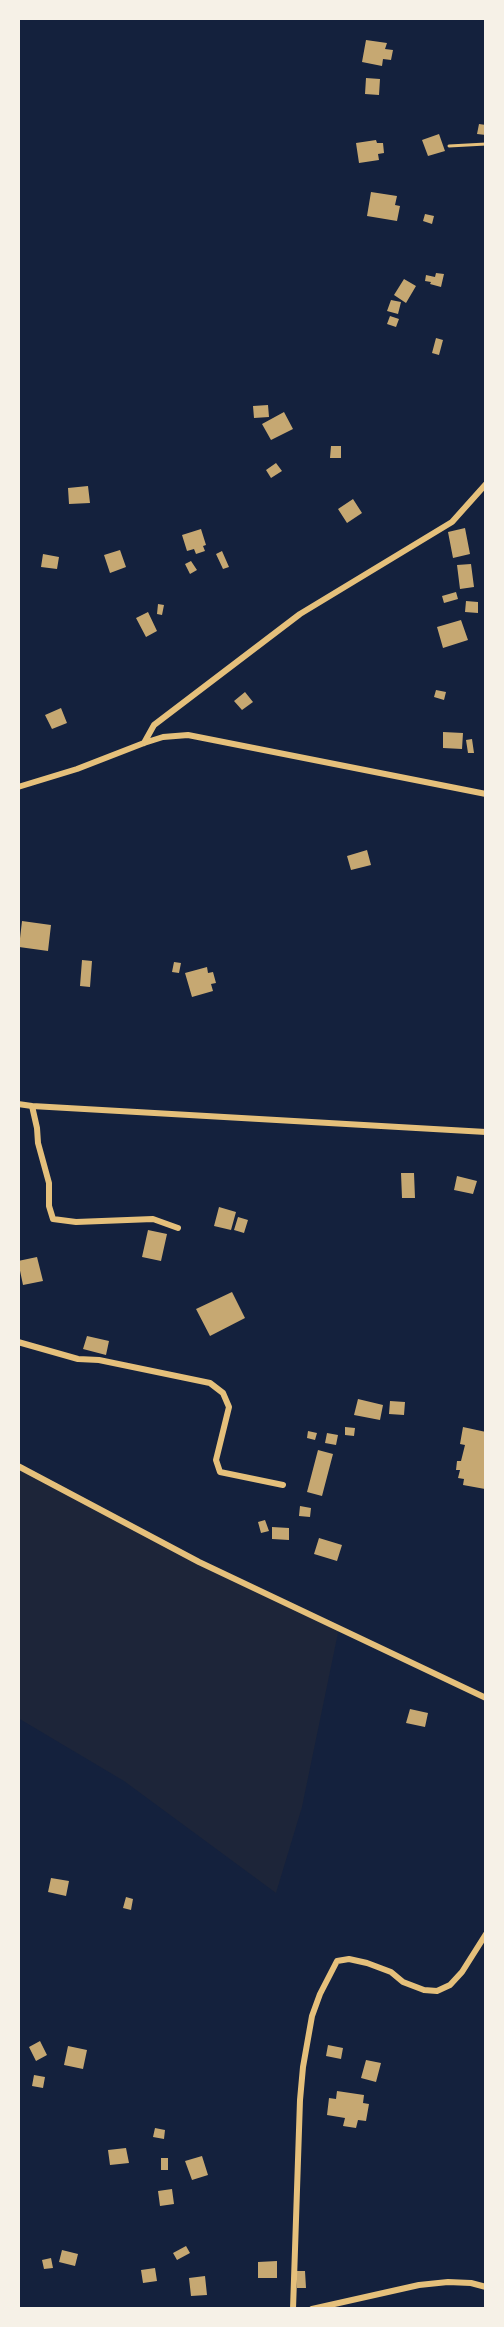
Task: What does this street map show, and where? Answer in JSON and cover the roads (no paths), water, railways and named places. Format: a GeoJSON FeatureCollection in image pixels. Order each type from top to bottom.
{"type":"FeatureCollection","features":[{"type":"Feature","properties":{"kind":"street"},"geometry":{"type":"LineString","coordinates":[[144,742],[154,725],[300,614],[452,522],[486,484]]}},
{"type":"Feature","properties":{"kind":"street"},"geometry":{"type":"LineString","coordinates":[[18,787],[77,769],[144,742],[163,737],[188,735],[486,794]]}},
{"type":"Feature","properties":{"kind":"street"},"geometry":{"type":"LineString","coordinates":[[18,1104],[486,1132]]}},
{"type":"Feature","properties":{"kind":"street"},"geometry":{"type":"LineString","coordinates":[[32,1106],[38,1143],[49,1183],[49,1206],[53,1219],[76,1222],[153,1220],[178,1228]]}},
{"type":"Feature","properties":{"kind":"street"},"geometry":{"type":"LineString","coordinates":[[18,1342],[78,1359],[99,1360],[210,1383],[223,1394],[229,1407],[216,1460],[220,1472],[283,1485]]}},
{"type":"Feature","properties":{"kind":"street"},"geometry":{"type":"LineString","coordinates":[[18,1466],[199,1562],[486,1698]]}},
{"type":"Feature","properties":{"kind":"street"},"geometry":{"type":"LineString","coordinates":[[292,2309],[303,2067],[312,2016],[320,1994],[337,1961],[349,1959],[367,1963],[391,1972],[403,1982],[424,1990],[437,1991],[450,1985],[462,1972],[486,1934]]}},
{"type":"Feature","properties":{"kind":"street"},"geometry":{"type":"LineString","coordinates":[[312,2309],[419,2285],[448,2282],[471,2283],[486,2287]]}}]}
